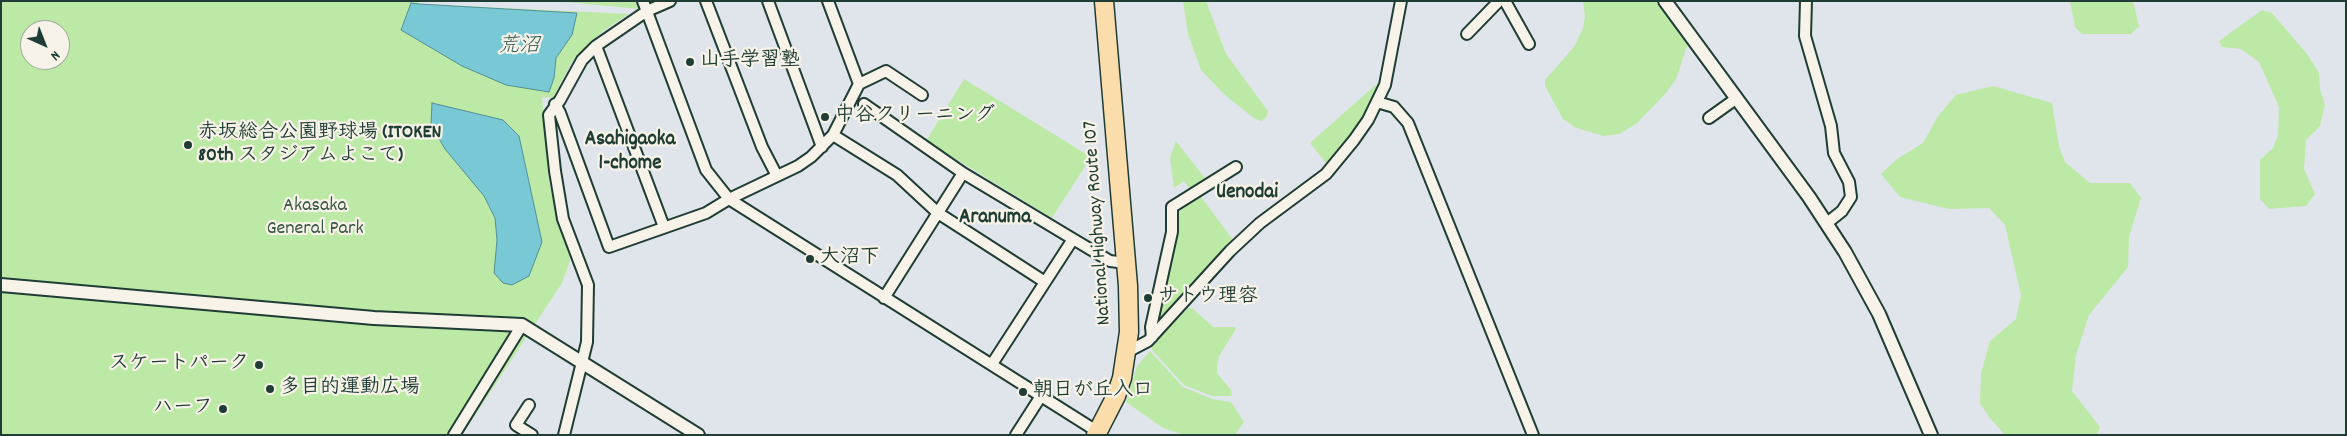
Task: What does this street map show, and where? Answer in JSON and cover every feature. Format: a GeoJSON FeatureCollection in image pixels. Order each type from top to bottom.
{"type":"FeatureCollection","features":[{"type":"Feature","properties":{"kind":"highway","name":"National Highway Route 107"},"geometry":{"type":"LineString","coordinates":[[1097,433],[1116,396],[1127,352],[1129,312],[1104,1]]}},
{"type":"Feature","properties":{"kind":"street"},"geometry":{"type":"LineString","coordinates":[[564,435],[587,342],[588,285],[563,219],[554,171],[549,115],[555,104],[560,100],[582,60],[596,46],[645,6],[670,1]]}},
{"type":"Feature","properties":{"kind":"street"},"geometry":{"type":"LineString","coordinates":[[706,1],[762,147],[778,176]]}},
{"type":"Feature","properties":{"kind":"street"},"geometry":{"type":"LineString","coordinates":[[768,1],[822,147]]}},
{"type":"Feature","properties":{"kind":"street"},"geometry":{"type":"LineString","coordinates":[[828,1],[859,84]]}},
{"type":"Feature","properties":{"kind":"street"},"geometry":{"type":"LineString","coordinates":[[1127,352],[1152,336],[1225,256],[1260,223],[1326,174],[1354,140],[1385,85],[1402,1]]}},
{"type":"Feature","properties":{"kind":"street"},"geometry":{"type":"LineString","coordinates":[[1467,34],[1499,1]]}},
{"type":"Feature","properties":{"kind":"street"},"geometry":{"type":"LineString","coordinates":[[1505,1],[1529,44]]}},
{"type":"Feature","properties":{"kind":"street"},"geometry":{"type":"LineString","coordinates":[[1665,1],[1827,223],[1879,314],[1931,435]]}},
{"type":"Feature","properties":{"kind":"street"},"geometry":{"type":"LineString","coordinates":[[1806,1],[1805,36],[1831,126],[1834,153],[1849,182],[1851,197],[1842,211],[1827,223]]}},
{"type":"Feature","properties":{"kind":"street"},"geometry":{"type":"LineString","coordinates":[[645,6],[706,170],[729,199],[992,364],[1097,433]]}},
{"type":"Feature","properties":{"kind":"street"},"geometry":{"type":"LineString","coordinates":[[596,46],[664,227]]}},
{"type":"Feature","properties":{"kind":"street"},"geometry":{"type":"LineString","coordinates":[[555,104],[609,247],[706,213],[729,199],[798,166],[822,147],[832,135],[859,84],[886,71],[922,95]]}},
{"type":"Feature","properties":{"kind":"street"},"geometry":{"type":"LineString","coordinates":[[1709,118],[1737,98]]}},
{"type":"Feature","properties":{"kind":"street"},"geometry":{"type":"LineString","coordinates":[[1377,102],[1394,108],[1408,124],[1533,435]]}},
{"type":"Feature","properties":{"kind":"street"},"geometry":{"type":"LineString","coordinates":[[864,104],[963,173],[1110,261],[1126,263]]}},
{"type":"Feature","properties":{"kind":"street"},"geometry":{"type":"LineString","coordinates":[[832,135],[897,175],[938,214],[1044,282]]}},
{"type":"Feature","properties":{"kind":"street"},"geometry":{"type":"LineString","coordinates":[[1152,336],[1151,327],[1172,232],[1172,207],[1236,167]]}},
{"type":"Feature","properties":{"kind":"street"},"geometry":{"type":"LineString","coordinates":[[884,298],[963,173]]}},
{"type":"Feature","properties":{"kind":"street"},"geometry":{"type":"LineString","coordinates":[[992,364],[1073,239]]}},
{"type":"Feature","properties":{"kind":"street"},"geometry":{"type":"LineString","coordinates":[[1,285],[374,318],[522,325],[698,435]]}},
{"type":"Feature","properties":{"kind":"street"},"geometry":{"type":"LineString","coordinates":[[454,435],[522,325]]}},
{"type":"Feature","properties":{"kind":"street"},"geometry":{"type":"LineString","coordinates":[[1016,435],[1041,396]]}},
{"type":"Feature","properties":{"kind":"street"},"geometry":{"type":"LineString","coordinates":[[529,405],[516,425],[532,435]]}},
{"type":"Feature","properties":{"kind":"green space","name":"Akasaka General Park"},"geometry":{"type":"Polygon","coordinates":[[[1,1],[418,1],[419,4],[629,14],[603,31],[573,60],[553,98],[542,97],[549,183],[562,235],[569,251],[570,261],[562,283],[462,435],[1,435],[1,1]]]}},
{"type":"Feature","properties":{"kind":"green space"},"geometry":{"type":"Polygon","coordinates":[[[555,1],[638,1],[640,9],[555,1]]]}},
{"type":"Feature","properties":{"kind":"green space"},"geometry":{"type":"Polygon","coordinates":[[[1183,1],[1206,1],[1226,54],[1268,111],[1267,116],[1262,121],[1255,119],[1225,95],[1201,70],[1188,34],[1183,1]]]}},
{"type":"Feature","properties":{"kind":"green space"},"geometry":{"type":"Polygon","coordinates":[[[1583,1],[1655,1],[1688,43],[1676,79],[1666,93],[1637,123],[1620,134],[1603,136],[1574,127],[1563,119],[1545,86],[1545,80],[1574,47],[1583,28],[1585,17],[1583,1]]]}},
{"type":"Feature","properties":{"kind":"green space"},"geometry":{"type":"Polygon","coordinates":[[[2070,1],[2133,1],[2139,26],[2131,34],[2082,34],[2075,27],[2070,1]]]}},
{"type":"Feature","properties":{"kind":"green space"},"geometry":{"type":"Polygon","coordinates":[[[2262,10],[2272,13],[2307,54],[2319,73],[2320,89],[2325,105],[2320,126],[2306,140],[2304,169],[2315,194],[2306,206],[2269,209],[2260,199],[2260,160],[2273,148],[2278,135],[2279,107],[2259,62],[2241,49],[2222,47],[2219,41],[2262,10]]]}},
{"type":"Feature","properties":{"kind":"green space"},"geometry":{"type":"Polygon","coordinates":[[[964,79],[1091,157],[1052,218],[926,141],[964,79]]]}},
{"type":"Feature","properties":{"kind":"green space"},"geometry":{"type":"Polygon","coordinates":[[[1380,81],[1362,118],[1345,143],[1326,163],[1310,143],[1380,81]]]}},
{"type":"Feature","properties":{"kind":"green space"},"geometry":{"type":"Polygon","coordinates":[[[1993,86],[2052,103],[2059,146],[2065,162],[2090,183],[2130,183],[2141,198],[2129,237],[2128,267],[2089,315],[2076,355],[2072,391],[2100,427],[2097,435],[2005,435],[1989,417],[1980,403],[1981,373],[1990,341],[2016,319],[2021,295],[2005,225],[1989,208],[1949,209],[1900,197],[1881,174],[1897,159],[1923,143],[1938,116],[1956,95],[1993,86]]]}},
{"type":"Feature","properties":{"kind":"green space"},"geometry":{"type":"Polygon","coordinates":[[[1176,141],[1208,182],[1192,192],[1184,181],[1174,188],[1170,158],[1176,141]]]}},
{"type":"Feature","properties":{"kind":"green space"},"geometry":{"type":"Polygon","coordinates":[[[1199,194],[1233,240],[1193,281],[1154,327],[1165,275],[1173,255],[1177,215],[1187,202],[1199,194]]]}},
{"type":"Feature","properties":{"kind":"green space"},"geometry":{"type":"Polygon","coordinates":[[[1188,308],[1192,308],[1213,327],[1235,327],[1236,329],[1219,356],[1217,367],[1217,373],[1231,390],[1232,396],[1212,396],[1184,385],[1152,350],[1152,345],[1188,308]]]}},
{"type":"Feature","properties":{"kind":"green space"},"geometry":{"type":"Polygon","coordinates":[[[1150,351],[1183,387],[1212,399],[1231,402],[1244,422],[1235,435],[1185,435],[1163,428],[1126,402],[1137,366],[1150,351]]]}},
{"type":"Feature","properties":{"kind":"water","name":"荒沼"},"geometry":{"type":"Polygon","coordinates":[[[411,3],[577,13],[572,35],[556,58],[554,78],[549,92],[506,85],[462,66],[401,30],[411,3]]]}},
{"type":"Feature","properties":{"kind":"water"},"geometry":{"type":"Polygon","coordinates":[[[432,103],[503,120],[519,136],[542,242],[529,276],[512,285],[503,283],[494,273],[497,240],[495,218],[484,196],[445,149],[431,125],[432,103]]]}},
{"type":"Feature","properties":{"kind":"place","name":"山手学習塾"},"geometry":{"type":"Point","coordinates":[690,62]}},
{"type":"Feature","properties":{"kind":"place","name":"中谷クリーニング"},"geometry":{"type":"Point","coordinates":[825,117]}},
{"type":"Feature","properties":{"kind":"place","name":"赤坂総合公園野球場 (ITOKEN 80th スタジアムよこて)"},"geometry":{"type":"Point","coordinates":[188,145]}},
{"type":"Feature","properties":{"kind":"place","name":"大沼下"},"geometry":{"type":"Point","coordinates":[810,259]}},
{"type":"Feature","properties":{"kind":"place","name":"サトウ理容"},"geometry":{"type":"Point","coordinates":[1148,298]}},
{"type":"Feature","properties":{"kind":"place","name":"スケートパーク"},"geometry":{"type":"Point","coordinates":[259,365]}},
{"type":"Feature","properties":{"kind":"place","name":"多目的運動広場"},"geometry":{"type":"Point","coordinates":[270,389]}},
{"type":"Feature","properties":{"kind":"place","name":"朝日が丘入口"},"geometry":{"type":"Point","coordinates":[1023,392]}},
{"type":"Feature","properties":{"kind":"place","name":"ハーフ"},"geometry":{"type":"Point","coordinates":[223,409]}},
{"type":"Feature","properties":{"kind":"district","name":"Asahigaoka 1-chome"},"geometry":{"type":"Point","coordinates":[630,153]}},
{"type":"Feature","properties":{"kind":"district","name":"Uenodai"},"geometry":{"type":"Point","coordinates":[1247,194]}},
{"type":"Feature","properties":{"kind":"district","name":"Aranuma"},"geometry":{"type":"Point","coordinates":[995,219]}}]}
